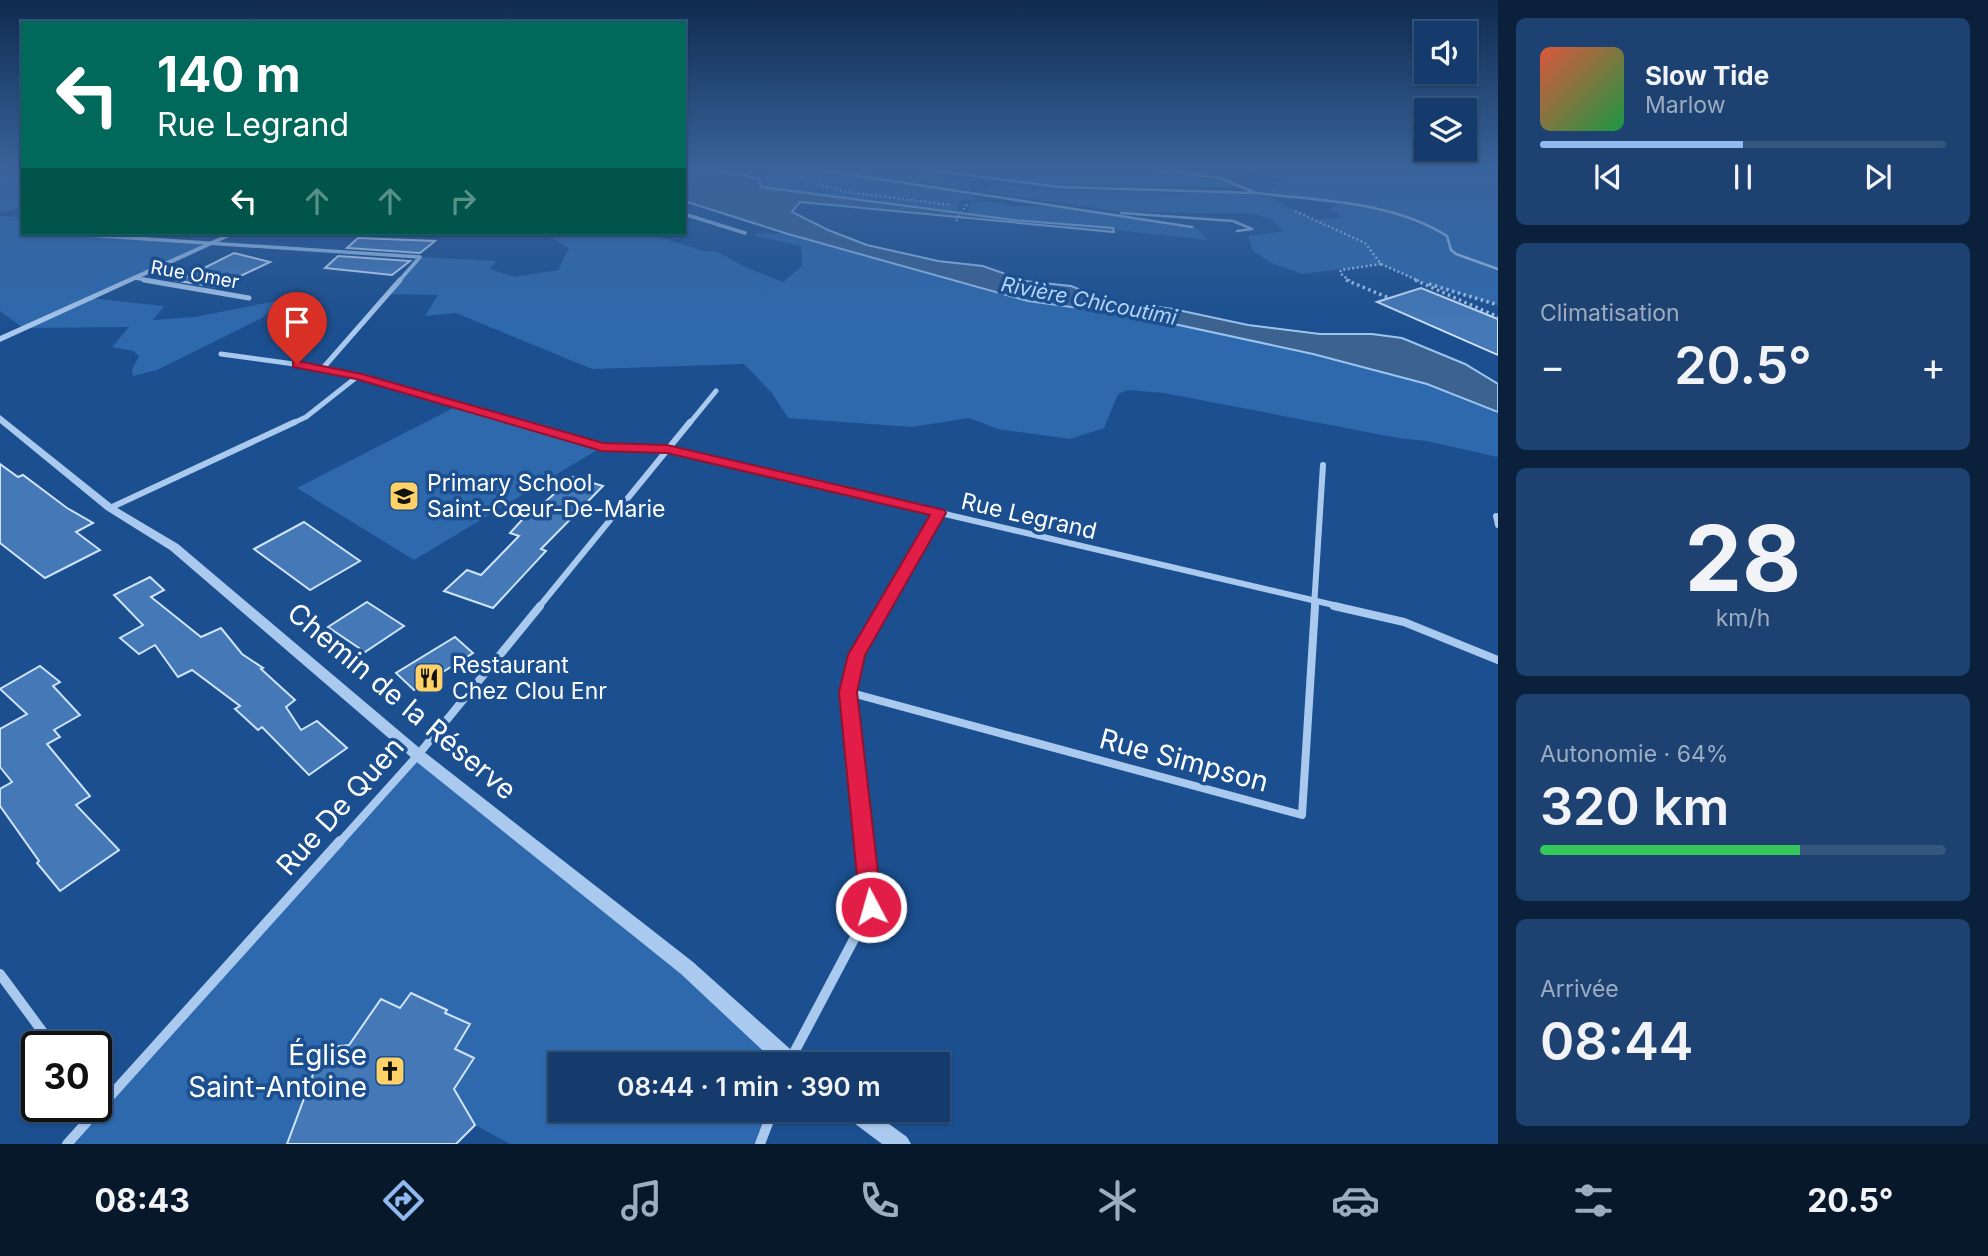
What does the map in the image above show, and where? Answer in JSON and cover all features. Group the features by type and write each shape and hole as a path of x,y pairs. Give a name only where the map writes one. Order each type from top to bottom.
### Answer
{"street":[{"path":"711,222 745,233"},
{"path":"80,235 207,246 420,257 323,368"},
{"path":"0,339 230,235"},
{"name":"Rue Omer","path":"135,278 249,298"},
{"name":"Rue Legrand","path":"221,354 323,368 602,447 667,449 1404,622 1498,660"},
{"path":"110,508 306,417 358,376"},
{"name":"Rue De Quen","path":"112,1091 418,755 716,391"},
{"name":"Chemin de la Réserve","path":"0,418 110,508 174,547 418,755 687,968 778,1052"},
{"path":"1314,601 1323,465"},
{"path":"796,1052 871,907 848,692 856,655 939,513"},
{"path":"1496,516 1498,525"},
{"name":"Rue Simpson","path":"848,692 1302,815 1314,601"},
{"path":"0,974 42,1031"},
{"name":"Rue De Quen","path":"67,1144 85,1122"},
{"path":"760,1144 768,1122"},
{"path":"870,1122 900,1144"}],"lane":[{"path":"1159,222 1192,228"},
{"path":"1236,222 1252,229 1237,231"},
{"path":"1423,222 1447,236 1451,250 1456,254 1498,269"}],"path":[{"path":"1319,222 1365,243 1381,264 1498,317"},
{"path":"1381,264 1349,267 1340,273 1345,279 1389,298"},
{"path":"1421,282 1498,305"}],"shaded area":[{"path":"0,222 21,222 21,235 116,235 208,242 90,298 164,306 153,320 195,317 276,301 274,308 262,318 157,370 133,376 132,370 139,356 133,351 112,347 129,327 23,328 0,311"},
{"path":"1044,222 1161,222 1192,227 1192,224 1208,240"},
{"path":"1274,222 1498,222 1498,305 1421,282 1381,264 1302,274 1272,263 1253,251 1248,236 1284,231"},
{"path":"756,233 788,234 1028,301 1137,316 1313,354 1427,384 1498,412 1498,457 1426,441 1164,393 1128,390 1118,394 1104,428 1070,439 998,429 969,418 912,427 788,418 772,393 744,364 592,369 456,313 425,316 438,295 389,294 420,257 496,261 490,269 514,277 558,270 569,248 546,235 653,235 703,251 716,251 747,268 783,282 802,266 801,246 756,236"},
{"path":"459,405 602,447 414,560 297,488"},
{"path":"418,755 777,1052 548,1052 548,1122 768,1122 760,1144 510,1144 475,1125 455,1089 473,1059 455,1049 470,1024 445,1013 447,1009 411,993 400,1008 381,999 359,1030 368,1042 323,1048 287,1144 67,1144 87,1122 112,1122 112,1094"}],"water":[{"name":"Rivière Chicoutimi","path":"751,222 813,222 867,245 938,261 983,266 1025,281 1071,286 1106,300 1173,309 1248,325 1320,334 1372,334 1402,338 1465,364 1498,384 1498,412 1427,384 1313,354 1137,316 1028,301"},
{"name":"Rivière Chicoutimi","path":"1013,222 1113,228 1114,232"}],"building":[{"path":"358,238 435,241 420,253 347,248"},
{"path":"234,253 270,262 217,287 178,281"},
{"path":"338,256 410,261 392,275 325,268"},
{"path":"1421,288 1498,319 1498,355 1377,302"},
{"path":"0,464 18,477 23,475 67,508 93,523 76,532 100,550 45,578 0,543"},
{"path":"573,477 603,486 541,549 546,551 493,608 444,591 467,570 481,575 519,536 510,533 532,509 536,510"},
{"path":"304,522 360,561 310,590 254,549"},
{"path":"150,577 164,590 151,597 201,637 221,628 242,654 263,668 261,669 295,700 286,707 301,730 317,721 347,748 309,775 262,727 258,730 235,709 240,706 192,670 178,677 155,645 139,654 120,638 143,625 114,595"},
{"path":"367,602 404,626 365,652 328,627"},
{"path":"455,637 473,653 414,690 396,673"},
{"path":"40,666 60,682 53,686 80,715 54,730 60,737 47,744 90,796 76,805 119,850 60,891 37,863 39,861 0,806 0,789 12,782 0,767 0,729 27,714 0,689"},
{"name":"Église Saint-Antoine","path":"411,993 470,1024 455,1049 474,1058 454,1089 475,1125 456,1144 287,1144 323,1048 349,1045 381,999 400,1008"}],"place":[{"name":"Primary School Saint-Cœur-De-Marie","path":"404,496"},
{"name":"Restaurant Chez Clou Enr","path":"429,678"},
{"name":"Église Saint-Antoine","path":"390,1071"}],"route":[{"path":"297,364 358,376 602,447 667,449 939,513 856,655 848,692 871,907"}]}
